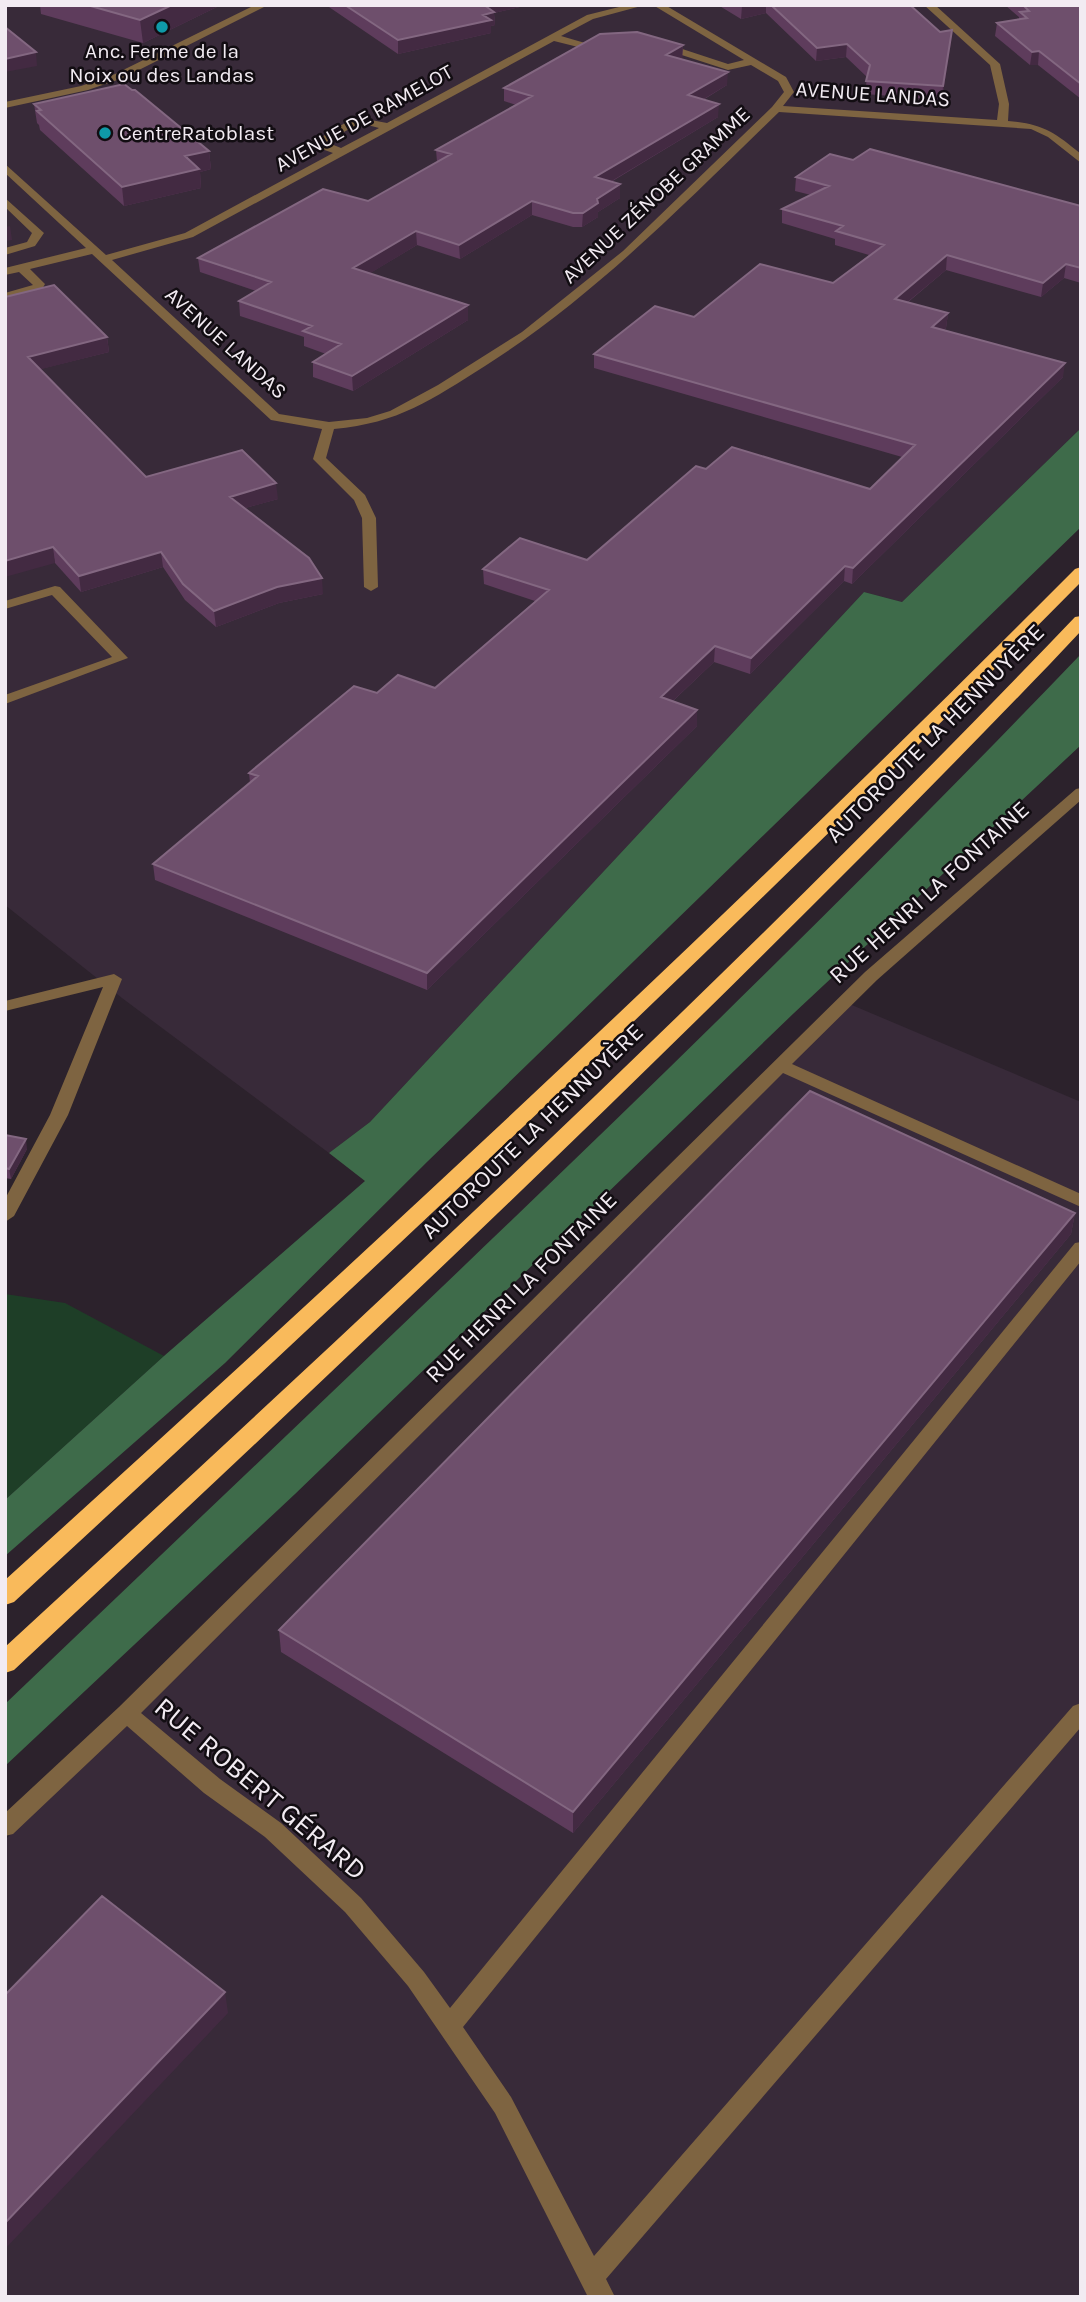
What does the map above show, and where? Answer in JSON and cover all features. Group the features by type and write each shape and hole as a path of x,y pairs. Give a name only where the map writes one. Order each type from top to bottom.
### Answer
{"highway":[{"name":"AUTOROUTE LA HENNUYÈRE","path":"5,1595 557,1083 945,710 1081,572"},
{"name":"AUTOROUTE LA HENNUYÈRE","path":"5,1663 326,1366 599,1105 985,723 1081,621"}],"street":[{"path":"5,104 84,88 120,76 263,5"},
{"name":"AVENUE DE RAMELOT","path":"103,259 189,235 590,17 640,5"},
{"name":"AVENUE ZÉNOBE GRAMME","path":"329,426 368,422 394,414 442,388 526,335 627,253 776,109 789,92 782,79 658,5"},
{"path":"929,5 995,64 1004,104 1002,124"},
{"path":"552,37 586,46 609,38"},
{"path":"647,41 728,67 753,61"},
{"name":"AVENUE LANDAS","path":"776,109 1028,126 1052,135 1081,160"},
{"path":"342,152 323,146 320,141 359,119 389,127"},
{"name":"AVENUE LANDAS","path":"5,167 275,417 329,426"},
{"path":"5,201 38,233 31,244 5,252"},
{"path":"5,272 93,250"},
{"path":"5,297 37,289 39,284 22,268"},
{"path":"329,426 319,459 360,498 369,518 372,587"},
{"path":"5,605 55,590 121,658 5,700"},
{"name":"RUE HENRI LA FONTAINE","path":"5,1827 127,1713 871,976 1081,792"},
{"path":"5,1006 114,979 59,1115 5,1216"},
{"path":"781,1066 1081,1201"},
{"path":"449,2027 1081,1248"},
{"path":"597,2287 1081,1712"},
{"name":"RUE ROBERT GÉRARD","path":"127,1713 212,1786 273,1830 353,1905 416,1979 503,2105 597,2287"}],"shaded area":[{"path":"5,5 1081,5 1081,428 902,602 864,592 370,1122 329,1153 122,998 5,905"},
{"path":"840,1000 1081,1102 1081,2297 5,2297 5,1840"}],"green space":[{"path":"1081,428 1081,527 428,1161 225,1363 5,1556 5,1500 164,1356 365,1181 329,1153 370,1122 864,592 902,602"},
{"path":"1081,654 1081,745 794,1013 295,1494 5,1766 5,1704 684,1054 950,789"},
{"path":"5,1294 65,1303 164,1356 5,1500"}],"building":[{"path":"87,5 172,5 140,20"},
{"path":"345,5 484,5 494,12 483,15 491,20 398,40"},
{"path":"771,5 910,5 940,32 952,30 943,86 866,81 870,65 847,44 817,48"},
{"path":"1023,5 1081,5 1081,84 1039,51 1032,52 997,23 1027,18 1020,12 1029,11"},
{"path":"5,27 36,52 5,59"},
{"path":"637,32 683,45 666,55 728,72 688,95 719,104 595,177 620,184 597,199 598,203 583,213 573,213 532,201 459,245 416,231 353,268 468,305 352,376 313,362 341,344 303,331 312,326 239,301 271,282 198,258 323,189 368,201 451,154 436,150 532,96 504,88 600,34"},
{"path":"124,84 209,151 185,156 199,169 122,187 37,111 41,110 34,104"},
{"path":"870,149 1081,206 1081,268 1066,264 1043,283 947,255 895,299 948,313 932,327 1065,363 853,568 845,566 751,658 715,646 661,697 697,710 427,973 153,864 258,776 249,773 354,686 377,693 398,675 435,688 549,590 483,569 520,538 587,560 696,466 706,469 732,447 870,489 915,445 594,354 655,306 694,317 760,264 833,283 884,245 836,231 843,226 782,209 829,186 796,177 830,154 853,160"},
{"path":"54,285 107,337 28,357 146,477 242,450 276,483 230,497 309,558 322,578 277,587 214,611 183,584 161,552 79,576 53,547 5,561 5,297"},
{"path":"810,1091 1075,1213 573,1812 279,1630"},
{"path":"5,1135 26,1139 9,1169 5,1168"},
{"path":"102,1896 225,1992 5,2223 5,1995"}],"place":[{"name":"Anc. Ferme de la Noix ou des Landas","path":"162,27"},
{"name":"CentreRatoblast","path":"105,133"}]}
